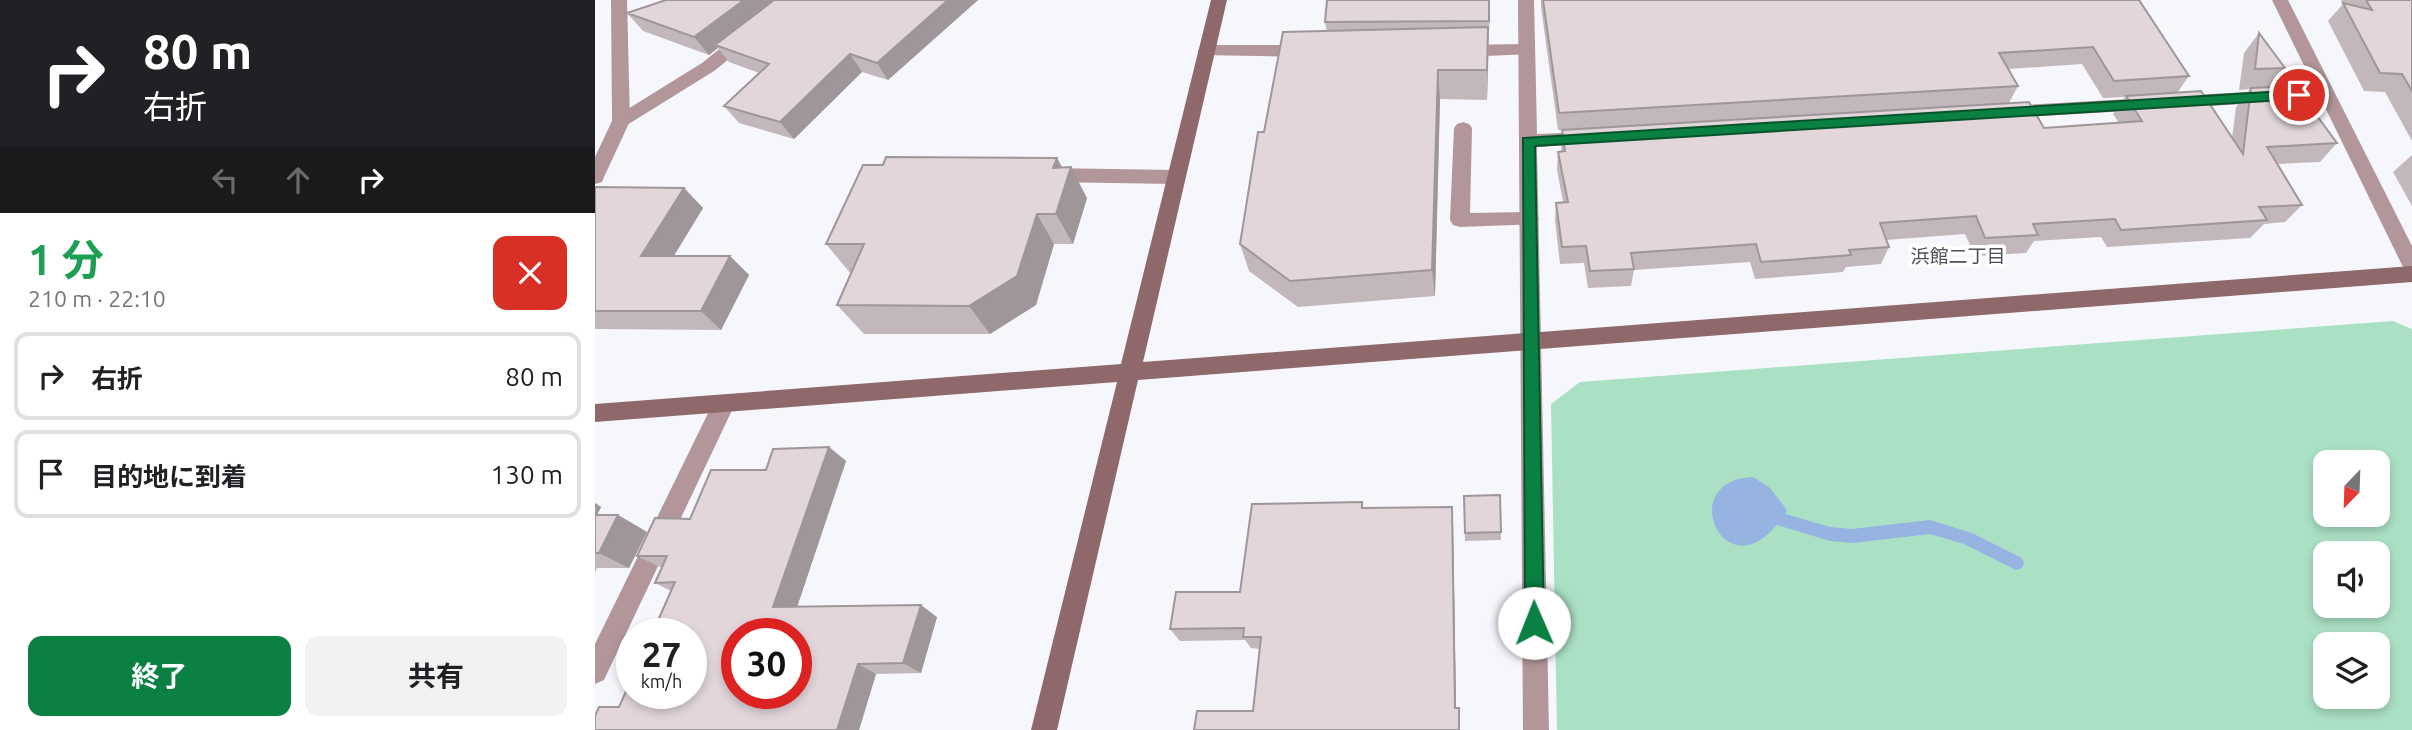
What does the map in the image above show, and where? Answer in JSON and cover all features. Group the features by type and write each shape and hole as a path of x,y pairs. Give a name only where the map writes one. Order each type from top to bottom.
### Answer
{"street":[{"path":"595,177 621,121 619,0"},
{"path":"1044,730 1219,0"},
{"path":"1526,0 1536,730"},
{"path":"2280,0 2412,265"},
{"path":"621,121 708,67 758,27"},
{"path":"1444,51 1527,50"},
{"path":"1206,51 1321,51"},
{"path":"1982,114 2327,93"},
{"path":"1462,128 1460,219 1529,219"},
{"path":"1528,141 1611,136"},
{"path":"1030,175 1175,177"},
{"path":"595,413 2412,274"},
{"path":"595,671 725,404"}],"green space":[{"path":"2393,321 2412,329 2412,730 1557,730 1551,404 1580,382"}],"water":[{"path":"1753,477 1770,488 1787,510 1771,531 1753,544 1736,545 1723,538 1715,525 1712,509 1717,494 1730,482"}],"building":[{"path":"666,0 744,0 694,37 627,13"},
{"path":"774,0 948,0 877,63 850,54 780,122 724,106 769,64 715,45"},
{"path":"1327,0 1489,0 1489,21 1325,22"},
{"path":"1543,0 2139,0 2189,76 2114,81 2093,47 1999,53 2018,86 1559,113"},
{"path":"2366,0 2412,0 2412,91 2402,74 2380,73 2343,3 2372,10"},
{"path":"1488,27 1487,70 1438,70 1432,270 1290,281 1240,244 1258,132 1264,132 1283,32"},
{"path":"2259,33 2285,68 2255,69"},
{"path":"2295,86 2337,143 2267,147 2302,205 2259,207 2267,220 2121,230 2115,219 2033,224 2038,235 1985,238 1976,216 1880,223 1889,247 1849,250 1851,255 1761,262 1756,244 1631,253 1634,269 1590,271 1586,246 1562,247 1556,203 1568,202 1558,152 1565,151 1562,130 2029,102 2044,128 2142,121 2126,96 2201,91 2243,154 2251,88"},
{"path":"886,157 1057,158 1053,168 1071,167 1056,214 1037,214 1017,276 969,306 837,305 864,244 826,244 863,165 883,165"},
{"path":"595,187 684,188 641,256 730,256 701,311 595,311"},
{"path":"829,447 773,607 921,605 903,663 858,664 837,730 595,730 595,716 599,707 707,709 707,618 659,618 675,582 655,583 667,556 637,556 655,518 690,519 711,470 766,470 773,449"},
{"path":"1500,495 1501,532 1465,533 1464,496"},
{"path":"1362,502 1362,508 1452,507 1455,708 1459,708 1459,730 1194,730 1197,711 1253,711 1261,637 1243,637 1244,628 1170,629 1176,592 1240,592 1252,504"},
{"path":"595,515 618,515 599,553 595,553"}],"waterway":[{"path":"1782,520 1830,534 1852,536 1930,527 1967,538 2016,563"}],"district":[{"name":"浜館二丁目","path":"1958,256"}],"route":[{"path":"1534,623 1528,141 2299,95"}]}
